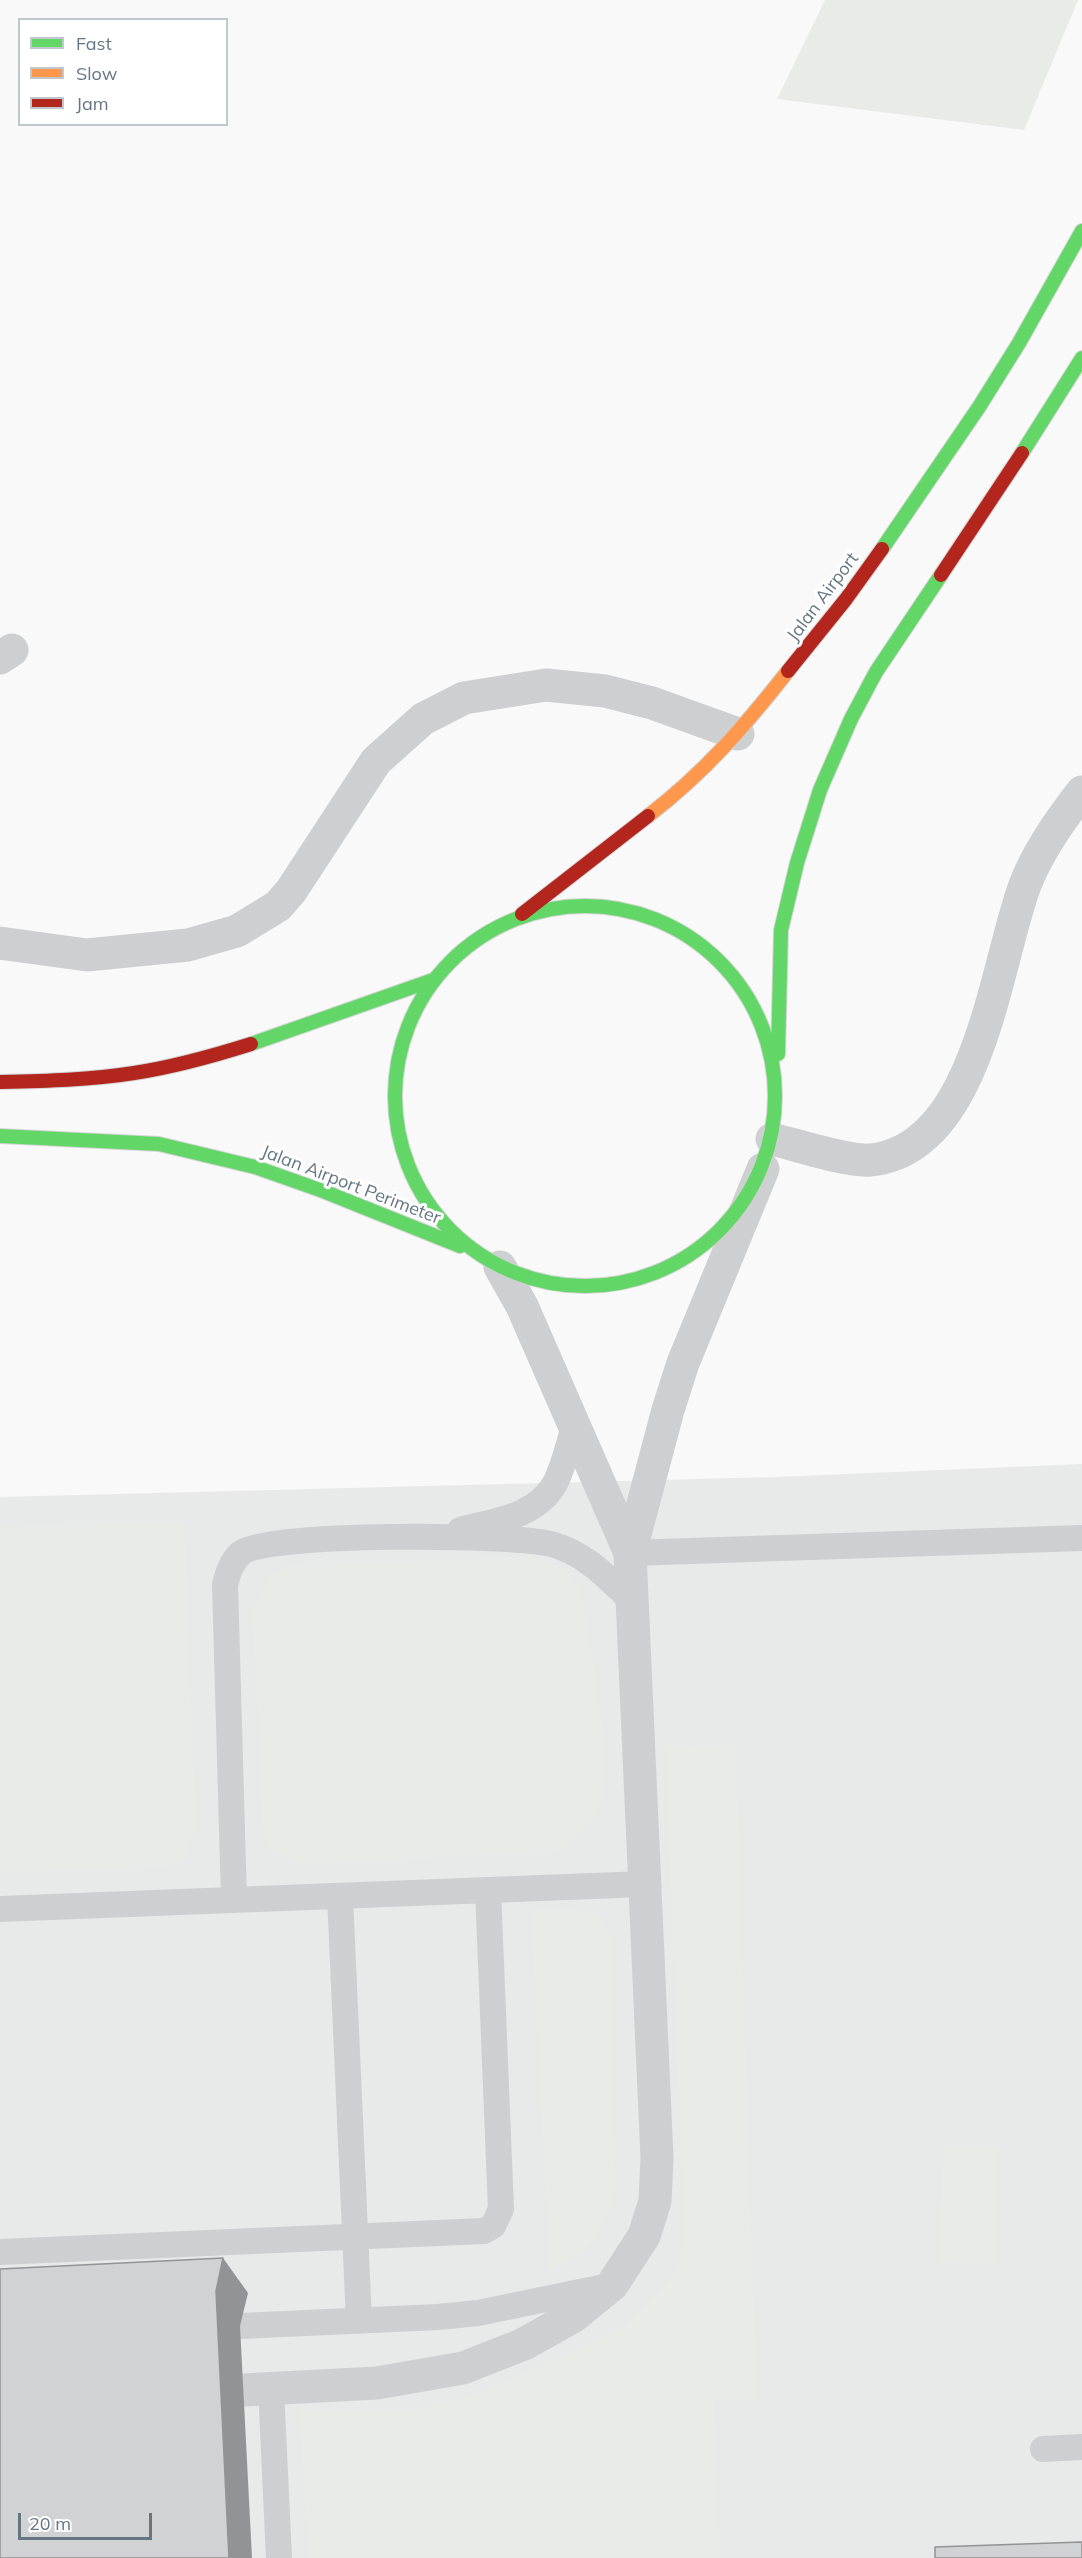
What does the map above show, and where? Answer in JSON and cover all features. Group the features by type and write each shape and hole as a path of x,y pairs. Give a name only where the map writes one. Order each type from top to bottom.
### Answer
{"main road":[{"name":"Jalan Airport","path":"516,918 683,789 738,734 846,599 903,519 979,407 1082,231"},
{"path":"771,1138 781,930 797,863 820,790 851,719 876,672 1056,402 1082,358"},
{"path":"486,1259 430,1208 402,1154 394,1093 404,1034 433,980 470,943 516,918 578,905 641,914 699,942 743,987 770,1044 771,1138"},
{"path":"0,1082 54,1080 147,1070 208,1056 287,1032 349,1008 433,980"},
{"name":"Jalan Airport Perimeter","path":"0,1136 159,1144 255,1167 486,1259 560,1285 622,1284 681,1261 730,1222 771,1138"}],"street":[{"path":"0,943 87,956 188,945 237,931 278,906 291,891 376,761 423,719 464,698 546,685 605,691 652,703 738,734"},
{"path":"257,2389 377,2383 463,2368 524,2344 574,2316 612,2285 644,2236 655,2201 657,2158 630,1553 668,1410 683,1363 771,1138 844,1157 868,1160 888,1157 929,1132 963,1088 984,1032 1025,885 1061,819 1082,792"},
{"path":"486,1259 522,1306 630,1553"}],"lane":[{"path":"440,1535 529,1511 546,1497 556,1483 574,1427"},
{"path":"234,1900 225,1586 230,1568 242,1553 274,1542 440,1535 550,1544 570,1551 593,1564 632,1601"},
{"path":"630,1553 1082,1538"},
{"path":"0,1910 644,1884"},
{"path":"0,2252 356,2238 484,2231 493,2226 501,2209 488,1890"},
{"path":"340,1896 359,2321"},
{"path":"240,2326 478,2313 612,2285"},
{"path":"257,2389 279,2558"},
{"path":"1043,2449 1082,2447"}],"shaded area":[{"path":"825,0 1078,0 1024,130 777,99"},
{"path":"1082,1464 1082,2558 0,2558 0,1497 776,1477"},
{"path":"185,1522 196,1826 190,1847 183,1860 167,1866 0,1873 0,1527"},
{"path":"527,1556 546,1562 566,1573 583,1595 607,1752 604,1794 591,1823 563,1850 303,1865 273,1850 263,1838 252,1610 261,1590 269,1580 286,1566"},
{"path":"736,1745 757,2399 714,2401 720,2558 307,2558 300,2410 412,2410 481,2394 625,2326 673,2277 684,2241 665,1746"},
{"path":"531,1910 580,1910 601,1918 611,1938 616,2191 609,2214 590,2245 549,2273"},
{"path":"943,2145 999,2147 995,2264 939,2262"}],"building":[{"path":"223,2258 216,2291 229,2558 0,2558 0,2269"},
{"path":"1082,2542 1082,2558 935,2558 935,2547"}],"traffic: fast":[{"path":"882,549 979,407 1019,343 1082,231"},
{"path":"1022,453 1082,358"},
{"path":"778,1054 781,930 797,863 820,790 851,719 876,672 941,575"},
{"path":"585,906 622,910 658,921 690,938 719,962 743,991 760,1023 771,1059 775,1096 771,1133 760,1169 743,1201 719,1230 690,1254 658,1271 622,1282 585,1286 548,1282 512,1271 480,1254 451,1230 427,1201 410,1169 399,1133 395,1096 399,1059 410,1023 427,991 451,962 480,938 512,921 548,910 585,906"},
{"path":"251,1044 433,980"},
{"path":"0,1136 159,1144 255,1167 323,1191 460,1246"}],"traffic: slow":[{"path":"648,816 706,766 756,711 788,671"}],"traffic: jam":[{"path":"941,575 1022,453"},
{"path":"788,671 846,599 882,549"},
{"path":"522,914 648,816"},
{"path":"0,1082 84,1079 134,1073 193,1061 251,1044"}]}
